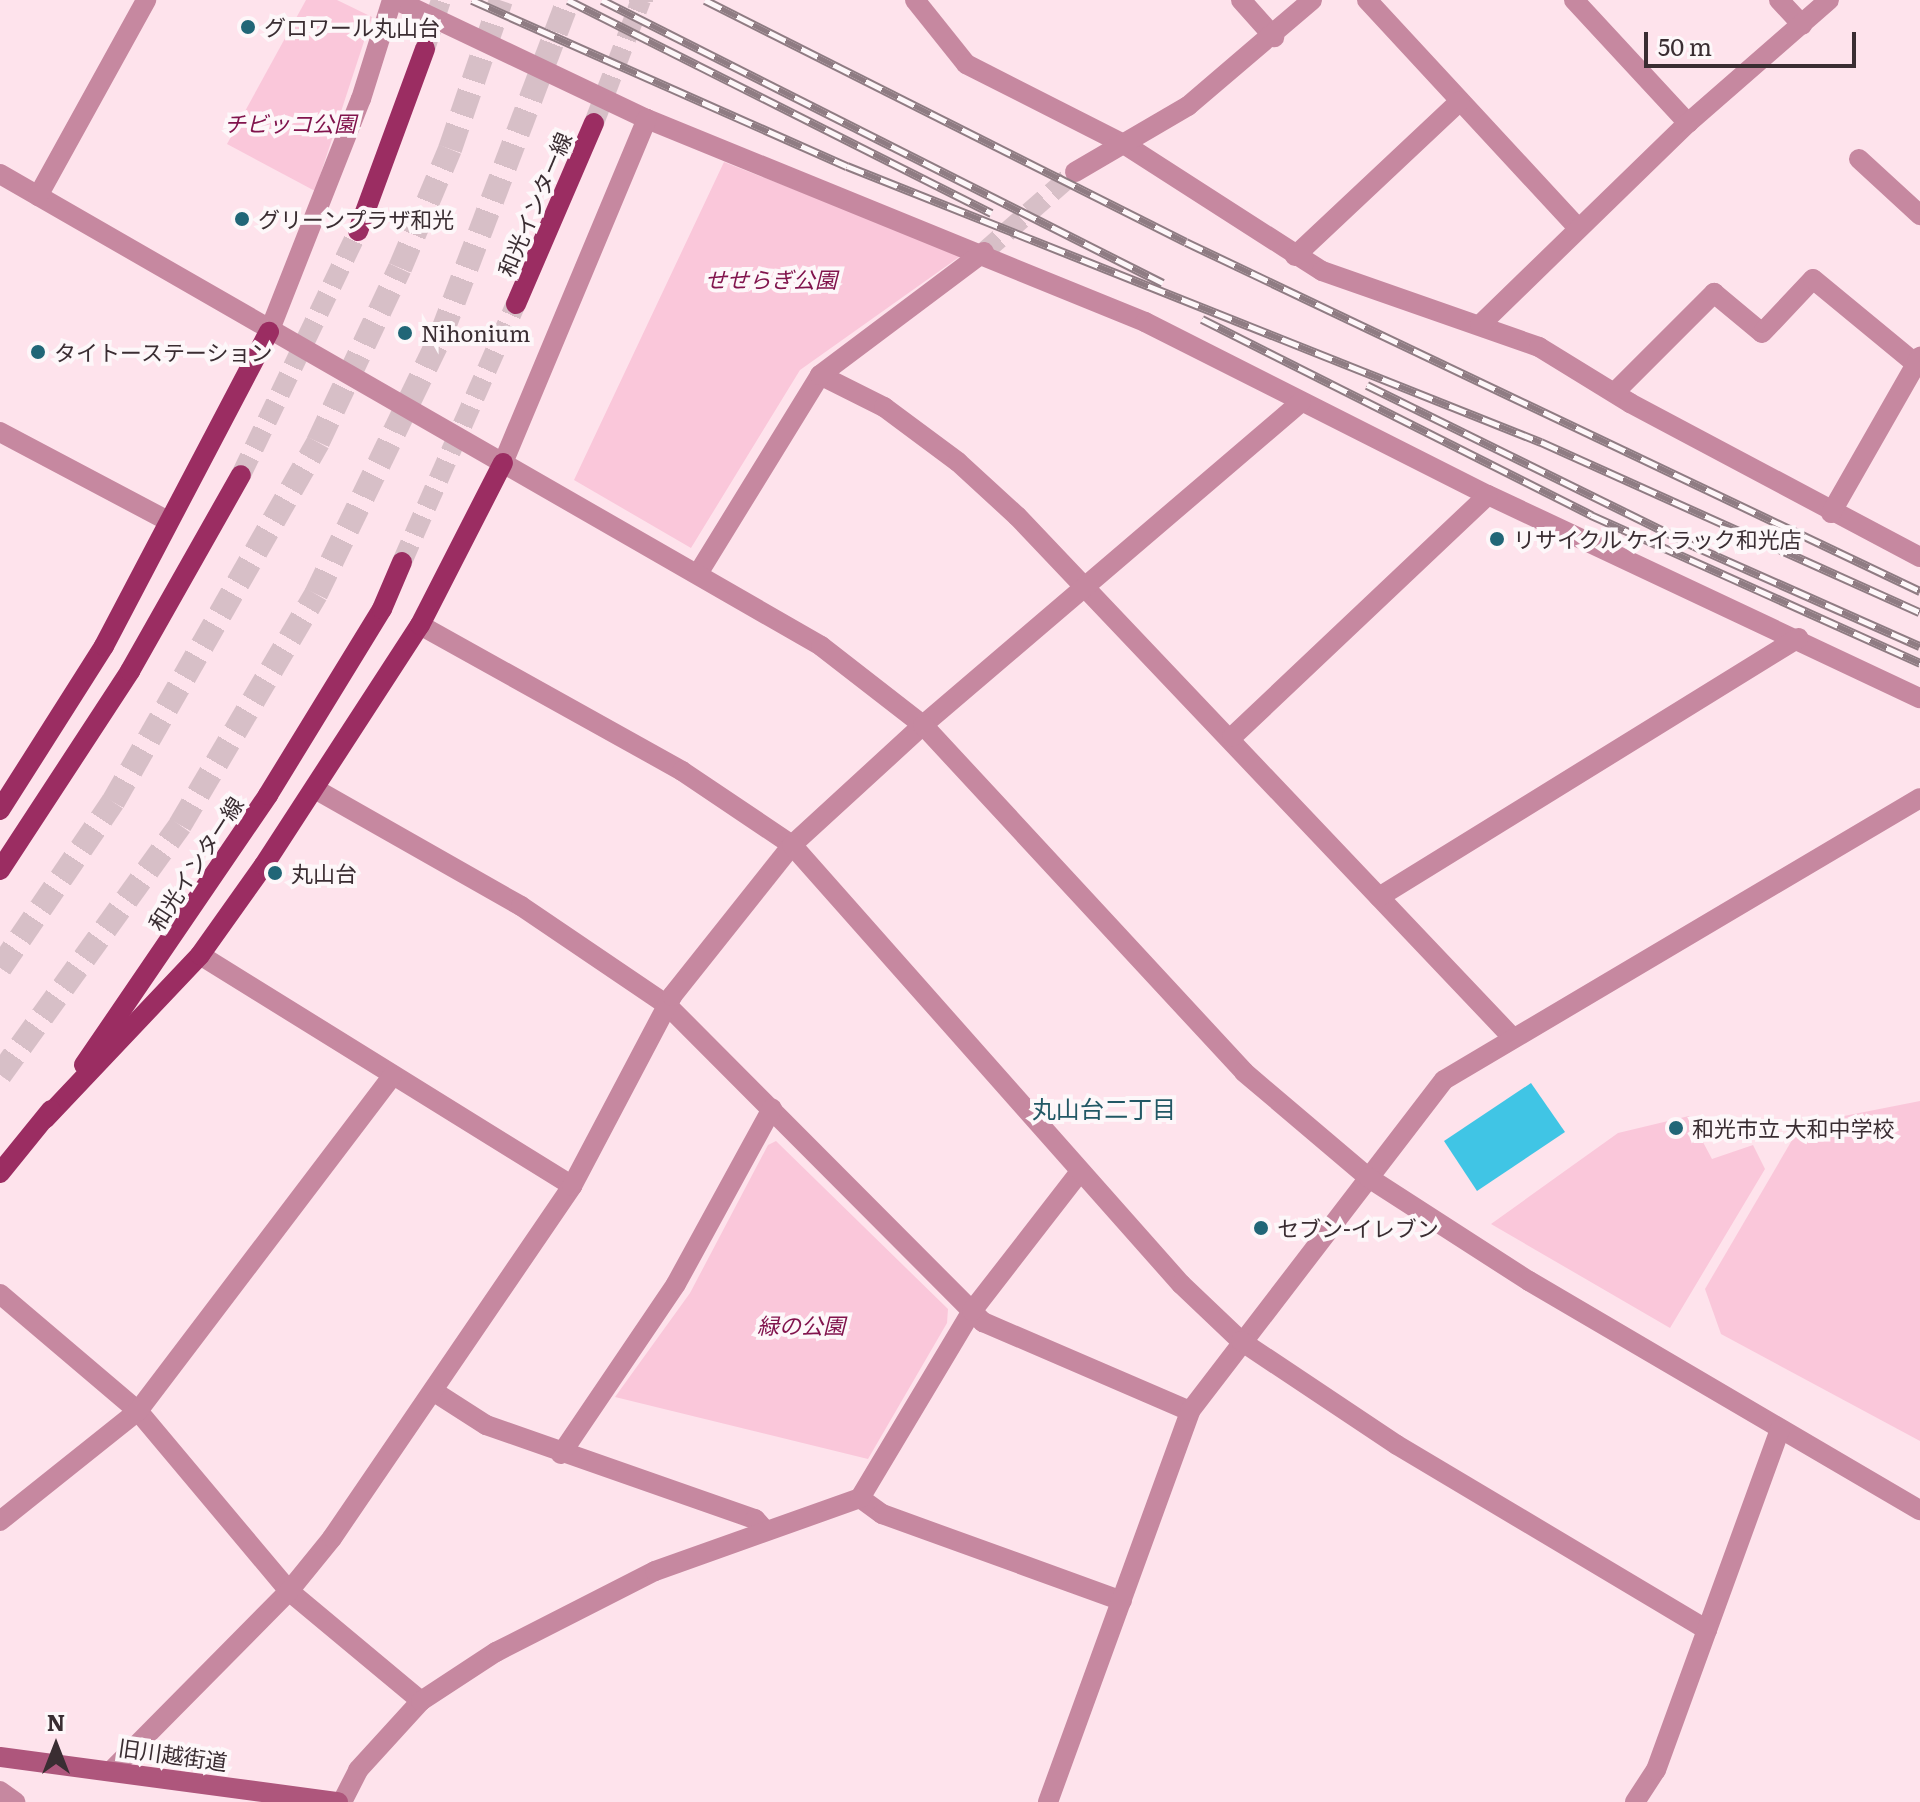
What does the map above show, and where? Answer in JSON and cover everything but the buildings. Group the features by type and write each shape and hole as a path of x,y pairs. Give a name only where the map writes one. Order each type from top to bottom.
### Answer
{"main road":[{"path":"358,231 425,49"},
{"name":"和光インター線","path":"516,304 594,123"},
{"path":"0,810 104,646 269,332"},
{"path":"45,1119 200,955 315,789 420,625 503,463"},
{"path":"0,870 130,671 241,475"},
{"name":"和光インター線","path":"0,1173 45,1119 268,795 382,609 402,562"},
{"name":"旧川越街道","path":"0,1757 113,1769 340,1802"}],"street":[{"path":"38,196 146,0"},
{"path":"269,332 361,99 394,0 647,119 984,252 1145,322 1488,495 1798,638 1920,698"},
{"path":"915,0 966,64 1124,144 1322,271 1480,325 1576,366 1831,513 1920,557"},
{"path":"1241,0 1274,37"},
{"path":"1075,172 1188,106 1274,37 1312,0"},
{"path":"1367,0 1578,228"},
{"path":"1574,0 1688,123"},
{"path":"1779,0 1802,25"},
{"path":"1480,325 1688,123 1829,0"},
{"path":"1295,256 1460,101"},
{"path":"503,463 647,119"},
{"path":"1859,159 1920,215"},
{"path":"0,174 269,332 699,572 821,646 923,725 1244,1072 1369,1178 1529,1281 1920,1510"},
{"path":"699,572 820,375 984,252"},
{"path":"1616,391 1714,293 1762,333 1813,279 1918,361 1831,513"},
{"path":"820,375 884,407 958,462 1087,586 1511,1036"},
{"path":"113,1769 289,1591 332,1538 572,1186 667,1005 792,845 923,725 1301,402"},
{"path":"0,432 168,521"},
{"path":"1232,737 1488,495"},
{"path":"420,625 656,756 792,845 1181,1284 1241,1341 1397,1445 1707,1630"},
{"path":"1379,897 1798,638"},
{"path":"315,789 521,906 667,1005 983,1322 1190,1411"},
{"path":"1048,1802 1190,1411 1444,1080 1511,1036 1920,798"},
{"path":"200,955 572,1186"},
{"path":"0,1521 138,1411 392,1076"},
{"path":"561,1454 676,1284 772,1109"},
{"path":"340,1802 358,1770 421,1701 496,1652 655,1571 764,1529 860,1498 972,1311 1080,1172"},
{"path":"0,1294 138,1411 289,1591 421,1701"},
{"path":"433,1391 486,1425 561,1454 755,1519 764,1529"},
{"path":"1635,1802 1656,1770 1780,1429"},
{"path":"860,1498 882,1514 1122,1601"},
{"path":"0,1791 15,1802"}],"green space":[{"name":"チビッコ公園","path":"306,0 337,0 372,17 315,191 227,144"},
{"name":"せせらぎ公園","path":"724,162 962,255 800,370 691,548 574,480"},
{"path":"1920,1101 1920,1441 1721,1334 1705,1289 1795,1135 1844,1116"},
{"path":"1689,1116 1712,1159 1753,1145 1765,1169 1670,1328 1491,1224 1618,1133"},
{"name":"緑の公園","path":"776,1141 948,1309 947,1323 868,1459 615,1397 690,1293 768,1145"}],"water":[{"path":"1531,1083 1565,1132 1477,1191 1444,1141"}],"tunnel":[{"path":"425,49 441,0"},
{"path":"0,968 113,802 318,442 400,268 450,149 501,0"},
{"path":"0,1075 180,825 316,594 441,335 568,0"},
{"path":"594,123 641,0"},
{"path":"984,252 1075,172"},
{"path":"241,475 358,231"},
{"path":"402,562 516,304"}],"railway":[{"path":"472,0 847,166 1541,442 1920,612"},
{"path":"568,0 991,213"},
{"path":"602,0 1163,283"},
{"path":"705,0 1186,242 1920,591"},
{"path":"1202,319 1591,515 1920,663"},
{"path":"1367,385 1694,546 1920,646"}],"place":[{"name":"グロワール丸山台","path":"248,27"},
{"name":"グリーンプラザ和光","path":"242,219"},
{"name":"Nihonium","path":"405,333"},
{"name":"タイトーステーション","path":"38,352"},
{"name":"リサイクル ケイラック和光店","path":"1497,539"},
{"name":"丸山台","path":"275,873"},
{"name":"和光市立 大和中学校","path":"1676,1128"},
{"name":"セブン-イレブン","path":"1261,1228"}],"district":[{"name":"丸山台二丁目","path":"1104,1108"}]}
